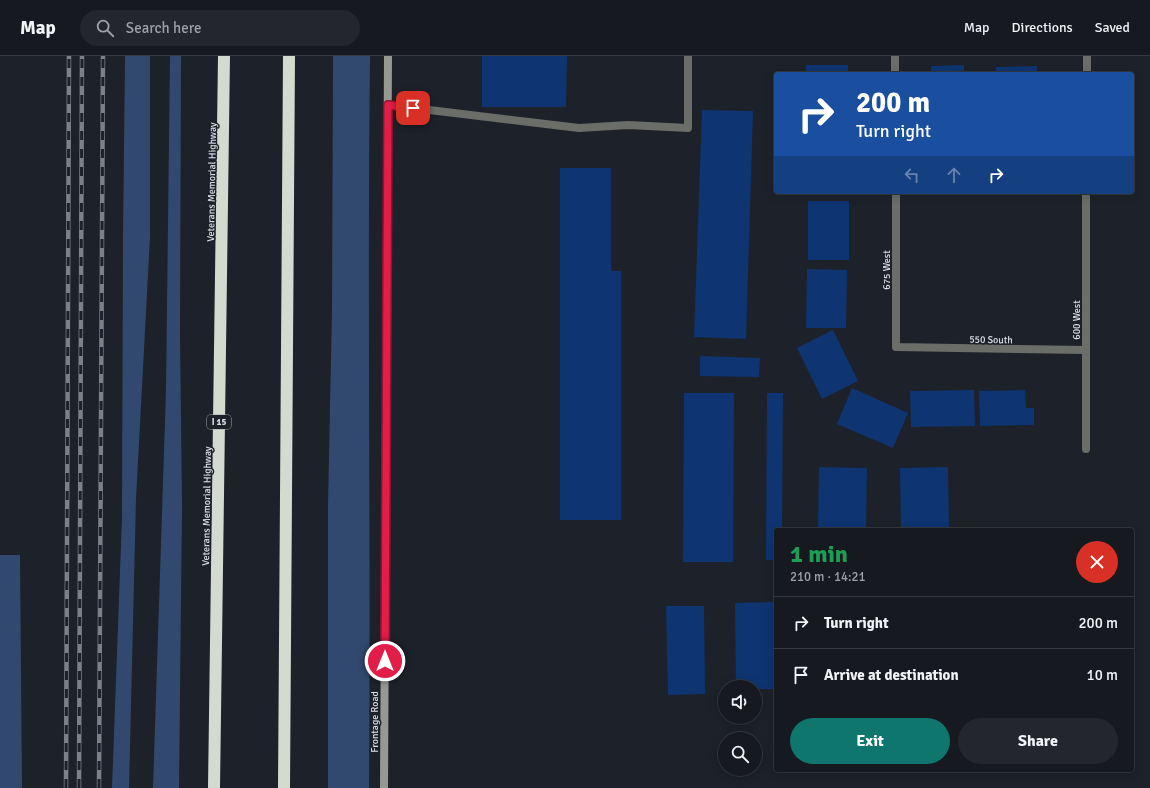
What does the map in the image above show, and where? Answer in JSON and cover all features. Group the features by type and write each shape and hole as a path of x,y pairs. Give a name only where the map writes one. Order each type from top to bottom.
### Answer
{"highway":[{"name":"Veterans Memorial Highway","path":"214,788 224,56"},
{"path":"284,788 289,56"}],"street":[{"name":"Frontage Road","path":"384,788 388,56"},
{"path":"388,105 579,128 628,125 688,128 688,56"},
{"path":"895,56 895,72"},
{"path":"1087,56 1087,72"},
{"name":"675 West","path":"896,194 896,347"},
{"name":"600 West","path":"1086,194 1086,449"},
{"name":"550 South","path":"896,347 1086,350"}],"shaded area":[{"path":"125,56 150,56 150,237 136,499 129,788 112,788 122,517"},
{"path":"170,56 181,56 180,334 182,507 179,788 153,788 166,390"},
{"path":"333,56 370,56 369,788 328,788 328,505 332,309"},
{"path":"0,555 20,555 22,788 0,788"}],"building":[{"path":"482,56 567,56 566,107 482,107"},
{"path":"806,65 848,65 848,72 806,72"},
{"path":"964,65 964,72 931,72 931,66"},
{"path":"1037,66 1037,72 996,72 996,67"},
{"path":"702,110 753,111 746,339 694,337"},
{"path":"560,168 611,168 611,271 621,271 621,520 560,520"},
{"path":"808,201 849,201 849,260 808,260"},
{"path":"807,269 847,270 846,328 806,328"},
{"path":"833,330 858,381 822,399 797,348"},
{"path":"700,356 760,358 759,377 700,376"},
{"path":"852,388 908,413 893,448 837,424"},
{"path":"974,390 975,426 911,427 910,391"},
{"path":"1025,390 1026,408 1034,408 1034,425 980,426 979,391"},
{"path":"684,393 734,393 733,562 683,562"},
{"path":"767,393 783,393 782,528 774,528 774,560 766,560"},
{"path":"819,467 867,468 866,528 818,528"},
{"path":"948,467 949,528 901,528 900,468"},
{"path":"774,602 774,689 762,689 762,680 736,680 735,603"},
{"path":"666,606 704,606 705,694 668,695"}],"railway":[{"path":"66,788 69,56"},
{"path":"79,788 82,56"},
{"path":"99,788 103,56"}],"route":[{"path":"385,661 388,105 413,108"}]}
